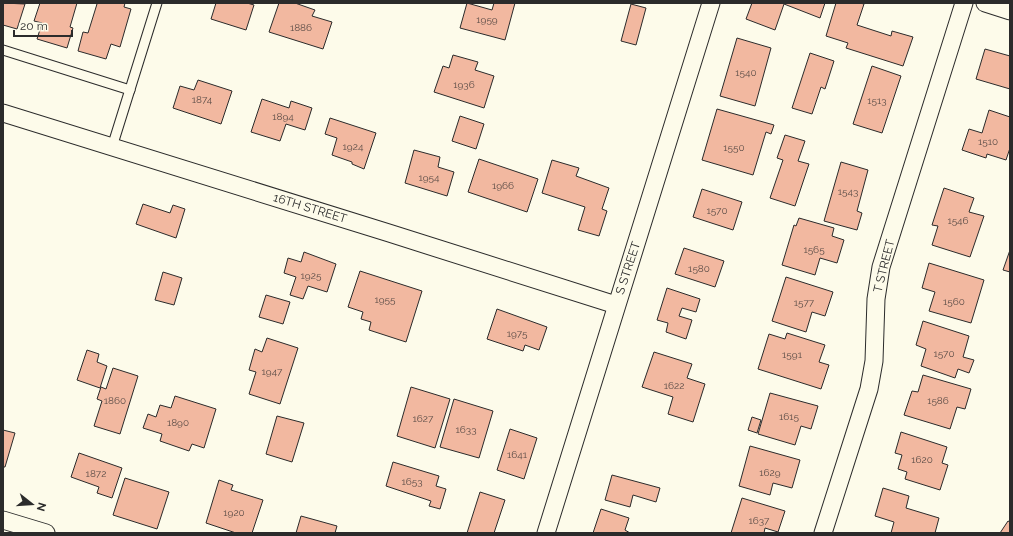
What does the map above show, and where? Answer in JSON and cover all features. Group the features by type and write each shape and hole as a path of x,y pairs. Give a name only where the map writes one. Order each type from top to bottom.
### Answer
{"street":[{"name":"S STREET","path":"546,533 711,3"},
{"name":"T STREET","path":"823,533 869,388 874,362 876,299 881,267 964,3"},
{"path":"985,3 1010,11"},
{"name":"16TH STREET","path":"3,113 616,305"},
{"path":"3,520 21,529 46,533"}],"lane":[{"path":"112,148 157,3"},
{"path":"3,50 130,90"}],"building":[{"path":"3,3 25,4 17,29 3,25"},
{"path":"40,3 77,3 70,27 73,28 67,48 37,39 42,23 34,21"},
{"path":"95,3 125,3 124,7 131,9 120,47 111,44 106,59 78,51 83,32 88,33 97,4"},
{"path":"216,3 247,3 254,5 246,30 211,19"},
{"path":"279,3 295,3 315,10 312,16 332,22 323,49 269,32"},
{"path":"467,3 492,10 494,3 515,3 505,40 460,28"},
{"path":"752,3 825,3 820,18 784,4 775,30 746,19"},
{"path":"836,3 864,4 857,25 891,36 892,31 913,37 903,66 846,48 848,43 826,36"},
{"path":"631,4 646,8 636,45 621,41"},
{"path":"737,38 771,48 755,106 720,96"},
{"path":"985,49 1010,56 1010,89 976,79"},
{"path":"810,53 834,61 825,89 821,87 812,114 792,108"},
{"path":"453,55 478,62 475,70 494,76 484,108 434,92 443,66 449,68"},
{"path":"872,66 901,76 882,133 853,124"},
{"path":"198,80 232,91 221,124 173,108 180,86 194,90"},
{"path":"262,99 289,108 291,101 312,108 305,130 286,124 280,141 251,132"},
{"path":"717,109 774,125 771,134 766,132 753,175 702,160"},
{"path":"989,110 1010,117 1010,148 1006,160 987,154 986,158 962,150 969,129 982,133"},
{"path":"460,116 484,124 476,149 452,141"},
{"path":"330,118 376,133 364,169 352,164 352,162 332,155 337,138 325,134"},
{"path":"785,135 805,141 798,161 809,164 795,206 770,198 783,160 777,158"},
{"path":"414,150 440,157 438,167 454,172 447,196 405,183"},
{"path":"479,159 538,179 527,212 468,192"},
{"path":"552,160 579,168 576,176 609,188 602,209 607,211 599,236 578,230 585,207 542,193"},
{"path":"841,162 868,170 857,211 862,213 857,230 824,221"},
{"path":"944,188 974,198 969,212 984,216 970,257 932,245 938,226 932,225"},
{"path":"702,189 742,202 733,230 693,217"},
{"path":"143,204 170,213 173,205 185,209 176,238 136,224"},
{"path":"799,218 834,228 832,236 844,240 837,263 820,258 815,275 782,265 794,225 796,226"},
{"path":"684,248 724,261 715,287 675,274"},
{"path":"1010,250 1010,272 1003,270"},
{"path":"304,252 336,264 327,292 308,286 303,299 290,295 296,277 284,273 288,258 301,262"},
{"path":"929,263 984,280 971,323 929,311 935,292 922,288"},
{"path":"360,271 422,291 406,342 369,330 371,322 361,319 363,312 348,307"},
{"path":"163,272 182,278 174,305 155,300"},
{"path":"786,277 833,292 825,316 812,312 806,332 772,321"},
{"path":"667,288 700,299 696,312 682,308 679,316 692,320 686,339 666,332 668,323 657,320"},
{"path":"266,295 290,302 283,324 259,317"},
{"path":"497,309 547,327 539,350 525,345 523,351 487,339"},
{"path":"923,321 969,336 963,357 974,360 969,373 958,369 955,378 921,366 926,349 916,345"},
{"path":"787,333 825,345 819,362 829,365 821,389 758,369 769,334 785,339"},
{"path":"267,338 298,348 280,404 249,394 256,372 249,370 255,349 262,352"},
{"path":"87,350 99,354 97,362 107,366 100,388 77,380"},
{"path":"654,352 692,364 687,378 705,384 693,422 668,414 673,397 642,387"},
{"path":"113,368 138,376 120,434 94,426 102,401 97,399 101,387 106,389"},
{"path":"923,375 971,389 965,409 957,407 950,429 904,415 912,391 918,392"},
{"path":"411,387 450,399 435,448 397,436"},
{"path":"770,393 818,406 811,429 801,426 795,445 758,434"},
{"path":"175,396 216,409 204,448 192,444 189,451 160,441 162,434 143,428 148,414 156,417 160,405 171,408"},
{"path":"454,399 493,411 479,458 440,447"},
{"path":"277,416 304,423 292,462 266,454"},
{"path":"752,417 761,420 757,433 748,430"},
{"path":"510,429 537,438 524,479 497,470"},
{"path":"3,430 15,433 5,467 3,467"},
{"path":"901,432 947,447 942,463 948,465 940,490 905,479 907,472 898,469 902,455 895,453"},
{"path":"750,446 800,460 792,488 773,483 770,495 739,486"},
{"path":"79,453 122,468 112,498 97,493 99,487 71,477"},
{"path":"393,462 439,476 436,486 446,489 440,509 429,506 431,501 386,486"},
{"path":"612,475 660,488 656,502 633,495 630,507 605,500"},
{"path":"125,478 169,492 157,529 113,515"},
{"path":"219,480 233,485 231,490 263,500 252,533 236,533 206,523"},
{"path":"883,488 909,496 906,508 939,518 935,533 891,533 894,522 875,516"},
{"path":"480,492 505,500 494,533 467,533"},
{"path":"742,498 785,511 778,532 765,528 764,533 731,533"},
{"path":"601,509 629,518 625,530 630,533 593,533"},
{"path":"301,516 337,526 335,533 296,533"},
{"path":"1008,521 1010,522 1010,533 1000,533"}]}
